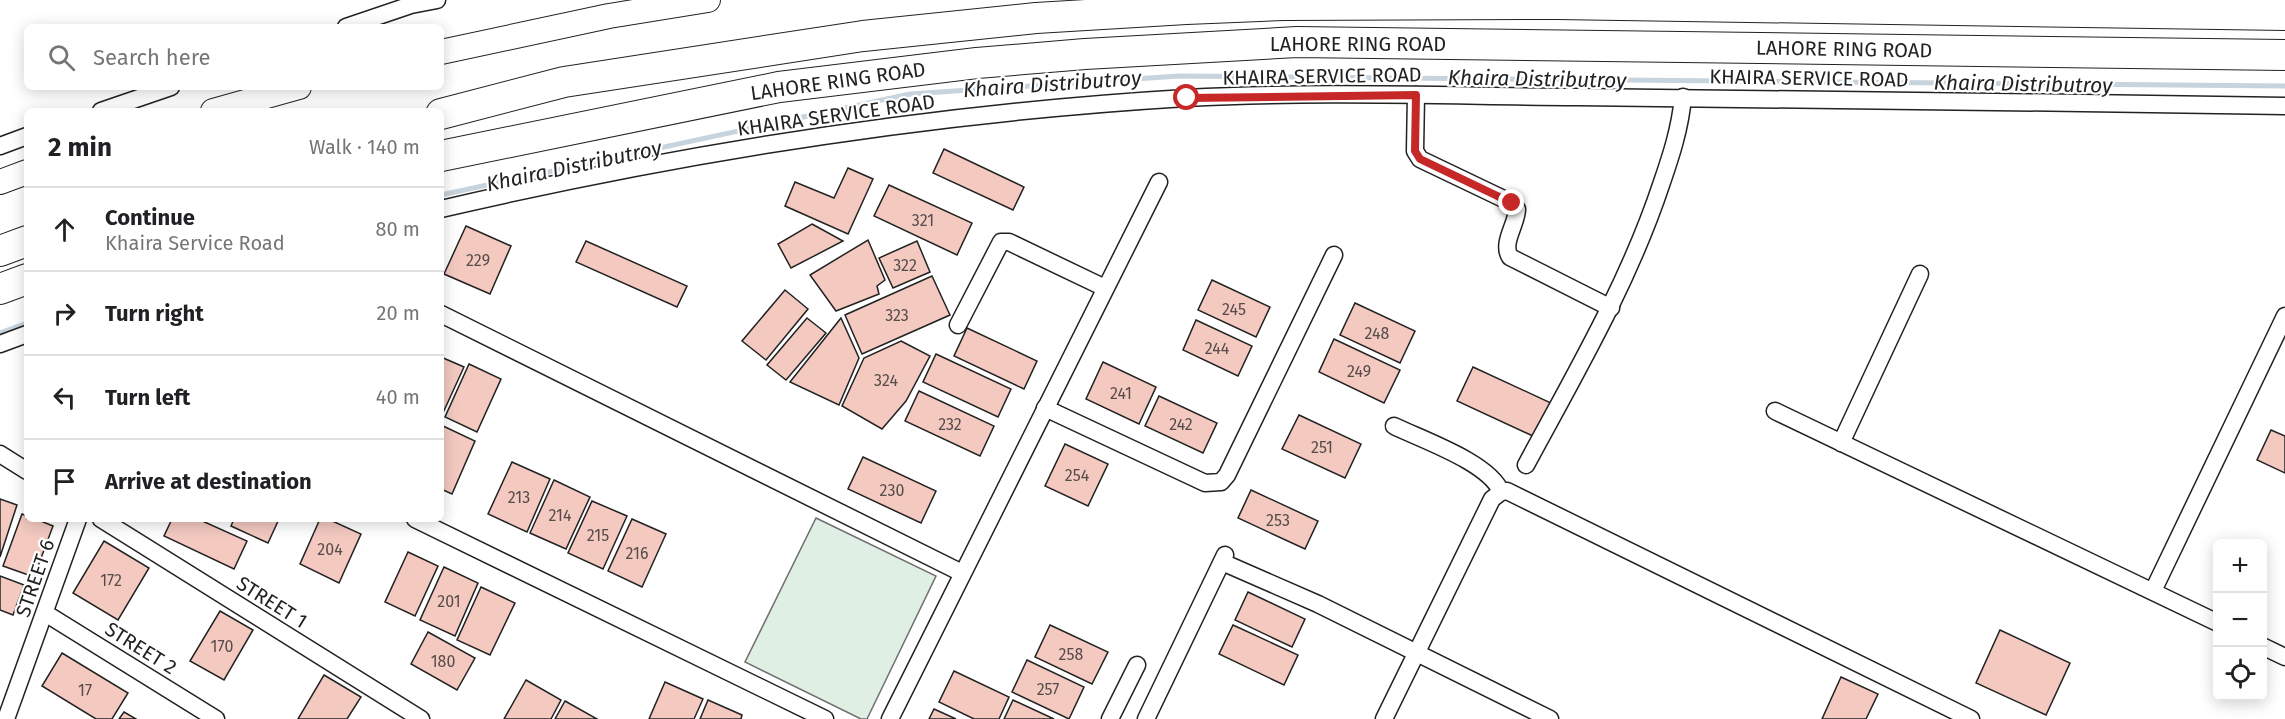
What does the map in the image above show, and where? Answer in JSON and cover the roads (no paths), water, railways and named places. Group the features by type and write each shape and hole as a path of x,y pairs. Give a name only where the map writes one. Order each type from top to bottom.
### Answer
{"highway":[{"name":"LAHORE RING ROAD","path":"444,113 564,82 863,36 1036,18 1186,9 1284,5 1556,4 2285,15"},
{"name":"LAHORE RING ROAD","path":"444,155 779,87 988,62 1274,44 2285,55"},
{"path":"0,251 24,242"},
{"path":"0,289 24,280"}],"street":[{"path":"355,24 411,5 437,0"},
{"path":"444,50 679,2 708,0"},
{"path":"110,108 162,90"},
{"path":"224,108 288,90"},
{"path":"1416,95 1415,151 1420,159 1512,203 1517,209 1517,216 1507,244 1506,251 1510,257 1611,308"},
{"name":"KHAIRA SERVICE ROAD","path":"444,208 560,182 791,140 984,116 1187,98 1416,95 2285,106"},
{"path":"1526,465 1611,308 1647,226 1680,128 1683,98"},
{"path":"0,146 24,137"},
{"path":"0,182 24,173"},
{"path":"890,719 1159,182"},
{"path":"958,325 1001,242 1009,242 1105,288"},
{"path":"1045,408 1205,483 1221,482 1232,465 1334,255"},
{"path":"1841,443 1920,274"},
{"path":"444,315 962,573"},
{"path":"2153,591 2285,316"},
{"path":"0,344 24,335"},
{"path":"1775,411 2213,621"},
{"path":"1394,426 1481,469 1495,481 1501,492"},
{"path":"0,454 24,469"},
{"path":"1384,719 1492,499 1501,492 1515,494 1971,719"},
{"name":"STREET 6","path":"6,719 77,522"},
{"path":"421,522 825,719"},
{"name":"STREET 1","path":"123,525 421,719"},
{"path":"1146,719 1223,559 1550,719"},
{"name":"STREET 2","path":"45,613 216,719"},
{"path":"2266,647 2285,657"},
{"path":"1110,719 1137,665"}],"waterway":[{"name":"Khaira Distributroy","path":"444,194 910,94 1179,76 2285,86"},
{"name":"Khaira Distributroy","path":"0,333 24,324"}]}
